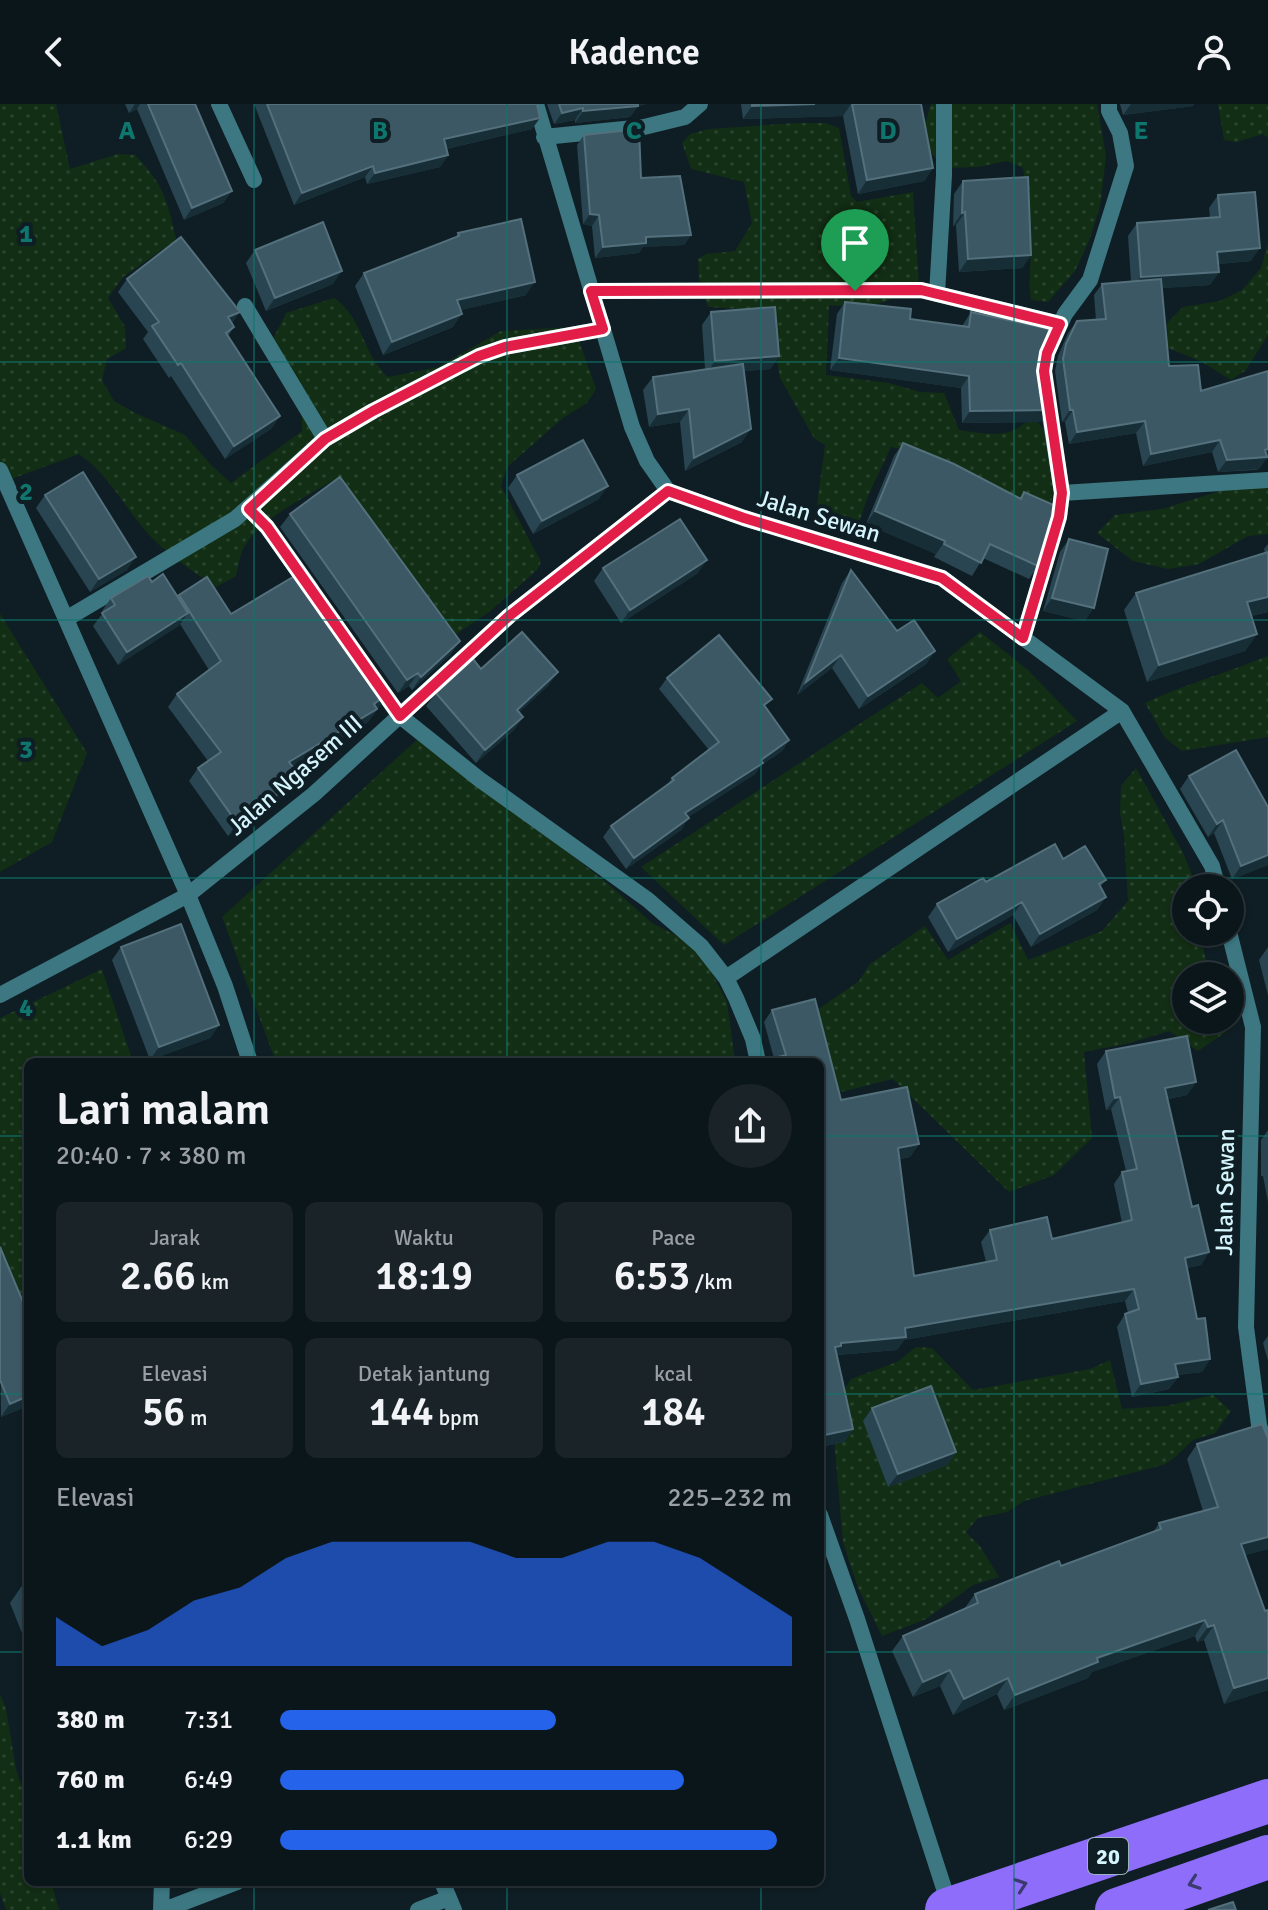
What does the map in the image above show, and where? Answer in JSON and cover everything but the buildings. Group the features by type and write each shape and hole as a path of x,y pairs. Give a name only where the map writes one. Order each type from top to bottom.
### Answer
{"highway":[{"name":"20","path":"949,1909 1268,1801"},
{"name":"20","path":"1117,1910 1268,1857"}],"street":[{"path":"219,104 254,180"},
{"path":"536,104 632,427 647,461 668,491"},
{"path":"544,137 644,127 685,117 700,104"},
{"path":"937,294 944,175 944,104"},
{"path":"1023,638 1059,517 1062,493 1044,371 1047,353 1065,314 1090,280 1126,166 1120,133 1109,111 1109,104"},
{"path":"591,291 921,290 1060,324"},
{"path":"245,306 325,439"},
{"path":"66,619 249,509 325,439 373,411 479,356 505,347 603,329"},
{"path":"0,470 188,895 225,986 249,1058"},
{"path":"1062,493 1268,480"},
{"name":"Jalan Sewan","path":"668,491 744,518 942,578 1122,711 1214,874"},
{"name":"Jalan Ngasem III","path":"0,995 188,895 314,794 509,616 668,491"},
{"path":"249,509 267,527 319,601"},
{"path":"364,665 400,716 479,779 648,900 701,946 726,978 753,1039 757,1058"},
{"path":"726,978 1122,711"},
{"name":"Jalan Sewan","path":"1233,946 1253,1027 1246,1327 1268,1454"},
{"path":"824,1526 857,1619 949,1909"},
{"path":"162,1886 162,1910 226,1886"},
{"path":"418,1910 448,1897"}],"green space":[{"path":"0,104 56,104 70,169 118,154 135,155 158,184 167,203 176,240 123,277 108,298 125,327 126,348 107,359 102,380 114,401 185,435 231,483 302,431 302,410 271,343 286,313 334,298 351,315 373,358 388,377 438,367 501,331 574,327 596,389 587,403 563,418 507,467 501,486 541,562 537,570 489,612 449,639 339,477 259,528 242,551 236,576 216,587 152,538 100,472 79,454 11,479 0,487"},
{"path":"931,104 1097,104 1106,156 1100,207 1075,271 1048,302 1031,300 1030,225 1023,168 1007,161 978,167 943,168 925,138 925,124"},
{"path":"1218,104 1268,104 1268,138 1263,134 1236,142 1224,140"},
{"path":"826,123 839,128 851,196 857,202 913,192 919,285 876,304 829,305 826,375 889,383 920,392 944,393 959,430 1000,434 1036,419 1047,436 1056,485 1049,510 891,447 860,520 845,529 824,524 816,512 825,445 814,438 780,378 774,344 758,310 708,307 699,279 698,259 706,254 735,251 752,223 744,182 691,169 682,143 690,134 709,129"},
{"path":"1268,243 1268,335 1245,371 1231,380 1202,362 1168,348 1167,323 1183,307 1220,301 1242,290 1261,268"},
{"path":"1268,476 1268,534 1248,536 1199,564 1168,569 1133,561 1097,533 1115,515 1162,509"},
{"path":"0,614 87,753 52,842 0,872"},
{"path":"980,632 1028,670 1077,721 724,945 641,867 922,683 938,698 961,681 947,659"},
{"path":"1268,656 1268,737 1182,751 1165,738 1145,703 1175,690"},
{"path":"420,737 607,883 652,923 698,947 727,1002 734,1058 275,1058 222,917"},
{"path":"1136,768 1192,874 1172,874 1172,946 1203,946 1206,962 1172,962 1172,1033 1169,1031 1084,1052 1092,1138 1054,1175 1009,1192 893,1079 829,1095 824,1077 824,1058 820,1058 817,1010 859,981 870,964 925,926 948,960 1010,923 1028,960 1102,931 1128,901 1120,813 1121,786"},
{"path":"102,969 132,1058 24,1058 24,1315 0,1324 0,1018"},
{"path":"1173,1034 1223,1034 1198,1051"},
{"path":"916,1347 932,1348 973,1390 1090,1369 1110,1360 1122,1409 1166,1406 1213,1395 1231,1411 1215,1433 1193,1440 1163,1465 1024,1501 1007,1512 978,1518 966,1532 980,1546 999,1577 973,1585 926,1619 882,1636 858,1588 843,1542 834,1438 838,1400 851,1379 897,1362"},
{"path":"0,1694 24,1794 24,1886 52,1886 59,1910 6,1910 0,1893"}],"route":[{"path":"921,290 1060,324 1047,353 1044,371 1062,493 1059,517 1023,638 942,578 744,518 668,491 509,616 400,716 267,527 249,509 325,439 479,356 505,347 603,329 591,291 855,291 921,290"}]}
